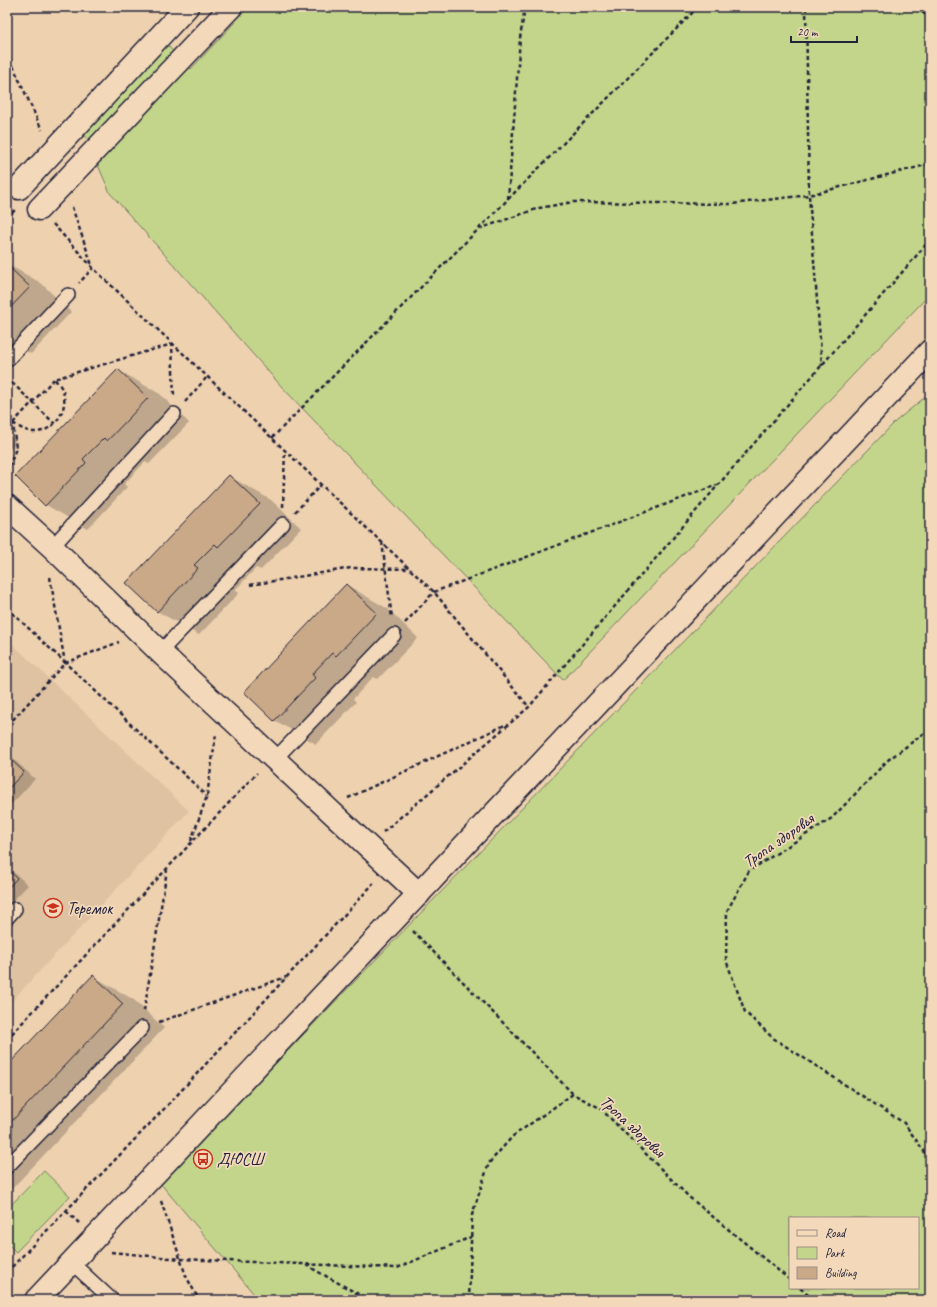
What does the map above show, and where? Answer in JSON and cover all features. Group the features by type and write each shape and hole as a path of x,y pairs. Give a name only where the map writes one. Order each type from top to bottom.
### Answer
{"street":[{"path":"19,188 187,7"},
{"path":"39,209 231,7"},
{"path":"36,1300 930,351"},
{"path":"7,506 52,547 160,652 419,894"}],"lane":[{"path":"7,360 68,295"},
{"path":"52,547 174,414"},
{"path":"160,652 283,524"},
{"path":"275,759 394,635"},
{"path":"7,1167 142,1028"},
{"path":"71,1262 112,1300"}],"path":[{"path":"508,199 520,38 525,7"},
{"path":"272,438 698,7"},
{"path":"806,7 809,195 822,366"},
{"path":"917,7 930,19"},
{"path":"7,53 52,152"},
{"path":"478,229 539,208 573,202 731,204 809,195 930,164"},
{"path":"63,184 93,268"},
{"path":"39,209 93,268 434,592 529,707"},
{"path":"383,833 529,707 930,240"},
{"path":"7,473 16,448 13,423 54,379 172,344"},
{"path":"172,344 174,414"},
{"path":"174,414 207,377"},
{"path":"7,378 55,424"},
{"path":"13,423 24,430 36,432 45,430 55,424 62,413 64,400 62,389 54,379"},
{"path":"283,524 285,450"},
{"path":"394,635 434,592 719,484"},
{"path":"283,524 321,485"},
{"path":"382,542 394,635"},
{"path":"52,547 50,576 65,663"},
{"path":"220,590 351,568 410,569"},
{"path":"7,608 207,796"},
{"path":"8,725 65,663 142,634"},
{"path":"191,843 207,796 220,707"},
{"path":"346,799 510,723"},
{"name":"Тропа здоровья","path":"930,729 888,760 832,818 749,871 727,911 726,960 745,1012 773,1038 904,1124 930,1160"},
{"path":"7,1040 191,843 259,772 275,759"},
{"path":"167,869 142,1028 287,977"},
{"path":"7,1272 165,1108 375,882"},
{"name":"Тропа здоровья","path":"409,927 573,1094 600,1108 690,1197 789,1279"},
{"path":"469,1300 472,1215 489,1163 513,1136 573,1094"},
{"path":"161,1200 186,1276 199,1300"},
{"path":"66,1211 80,1224"},
{"path":"107,1248 112,1253 180,1259 397,1268 471,1237"},
{"path":"306,1265 369,1300"},
{"path":"801,1289 814,1300"},
{"path":"923,1300 930,1293"}],"shaded area":[{"name":"Теремок","path":"7,639 189,811 7,1006"}],"green space":[{"path":"249,7 930,7 930,294 563,680 282,387 110,193 83,130 163,41 191,69"},
{"path":"930,393 930,1300 259,1300 160,1183 896,421"},
{"path":"44,1171 70,1196 16,1252 7,1243 7,1209"}],"building":[{"path":"7,265 30,287 7,311"},
{"path":"118,369 148,398 107,441 104,438 83,459 86,463 45,506 15,476"},
{"path":"229,475 260,504 218,547 215,544 194,565 198,568 157,612 126,583"},
{"path":"346,584 377,613 336,656 332,653 312,674 315,678 274,721 244,692"},
{"path":"7,756 24,772 7,790"},
{"path":"7,869 17,878 7,889"},
{"path":"93,975 123,1004 7,1126 7,1066"}],"place":[{"name":"Теремок","path":"53,908"},
{"name":"ДЮСШ","path":"203,1159"}]}
